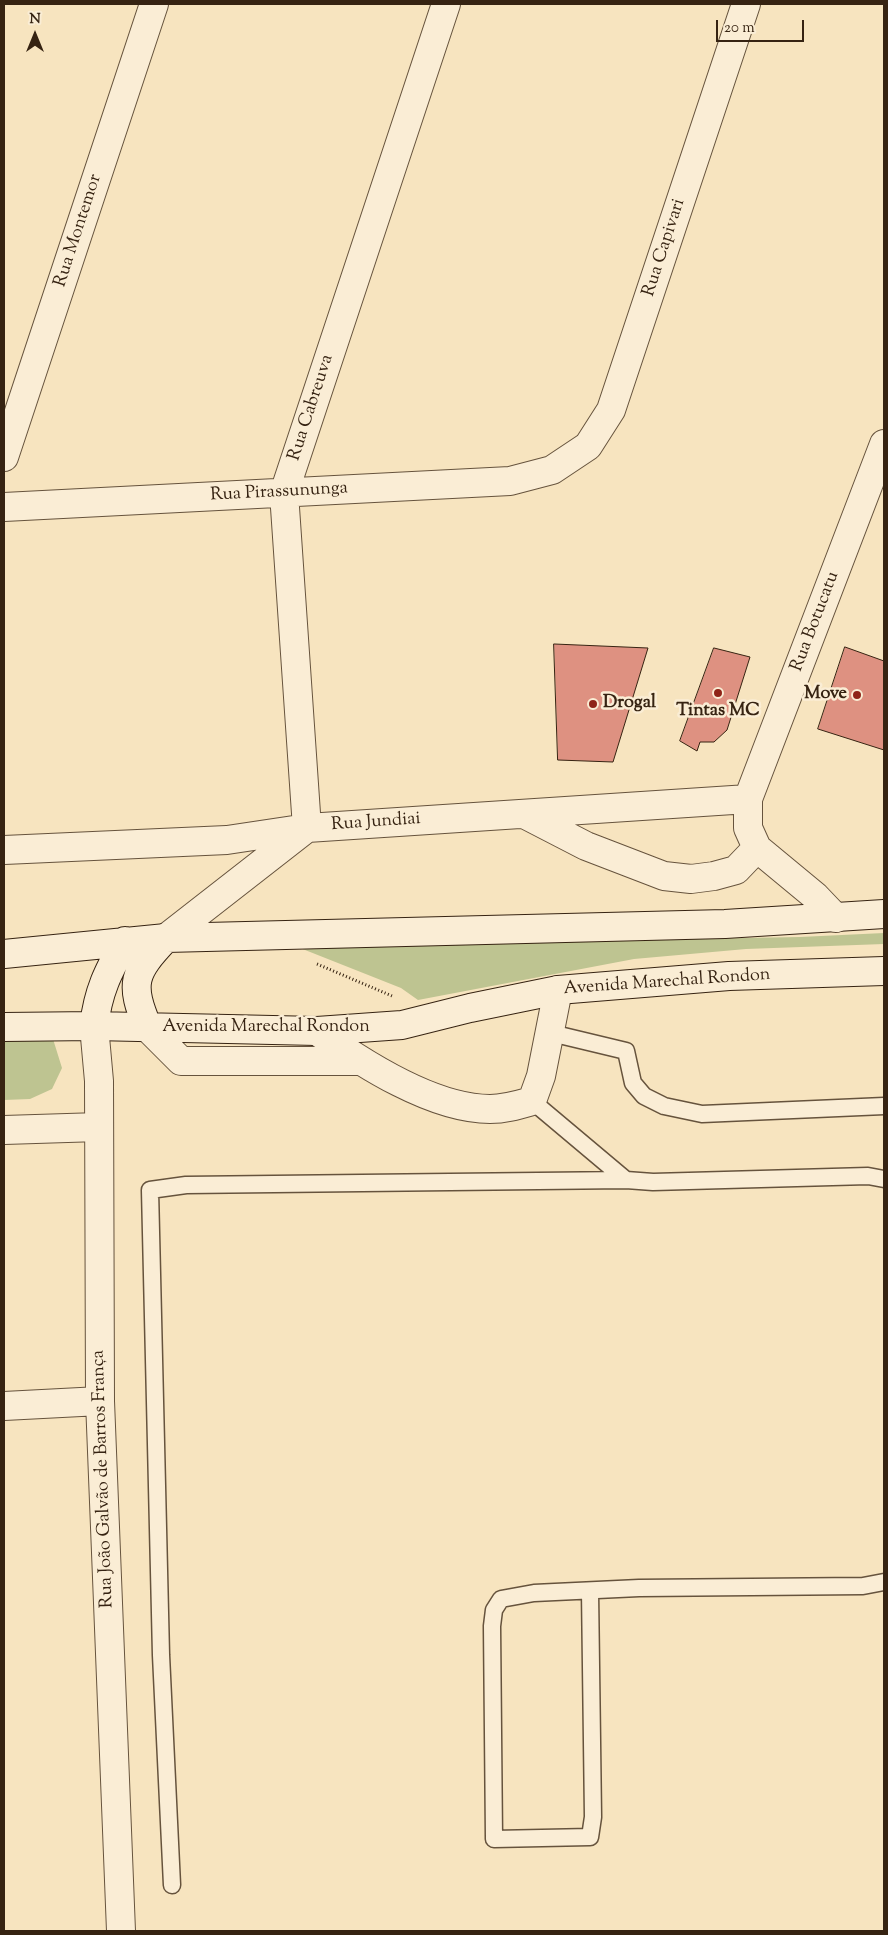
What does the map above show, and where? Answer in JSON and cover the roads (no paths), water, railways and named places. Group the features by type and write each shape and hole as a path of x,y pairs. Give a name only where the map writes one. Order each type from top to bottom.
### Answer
{"street":[{"name":"Rua Montemor","path":"4,458 154,4"},
{"name":"Rua Cabreuva","path":"307,828 284,493 446,4"},
{"name":"Rua Capivari","path":"552,470 588,446 611,410 746,4"},
{"name":"Rua Botucatu","path":"748,799 884,444"},
{"name":"Rua Pirassununga","path":"4,507 510,481 552,470"},
{"name":"Rua Jundiai","path":"4,850 227,840 307,828 748,799"},
{"path":"748,799 748,828 757,848 815,896 836,918"},
{"path":"522,814 586,846 664,876 691,879 714,876 736,870 757,848"},
{"path":"307,828 166,938 143,962 137,979 136,1002 148,1028 181,1061 359,1061"},
{"path":"4,954 166,938 725,924 884,914"},
{"name":"Rua João Galvão de Barros França","path":"121,1931 100,1401 99,1081 94,1026 97,1000 106,976 125,941"},
{"name":"Avenida Marechal Rondon","path":"4,1027 94,1026 317,1031 402,1025 470,1008 558,990 729,976 884,971"},
{"path":"317,1031 359,1061 439,1100 464,1106 490,1109 509,1108 532,1100 541,1076 558,990"},
{"path":"4,1130 99,1126"},
{"path":"4,1406 100,1401"}],"lane":[{"path":"551,1033 626,1051 633,1083 644,1096 664,1106 702,1114 884,1106"},
{"path":"532,1100 626,1180"},
{"path":"172,1885 161,1655 150,1190 186,1185 626,1180 653,1182 868,1176 884,1179"},
{"path":"590,1591 593,1816 590,1837 494,1839 492,1662 494,1610 501,1599 534,1593 590,1591 863,1586 884,1582"}],"place":[{"name":"Tintas MC","path":"718,693"},
{"name":"Move","path":"857,695"},
{"name":"Drogal","path":"593,704"}]}
